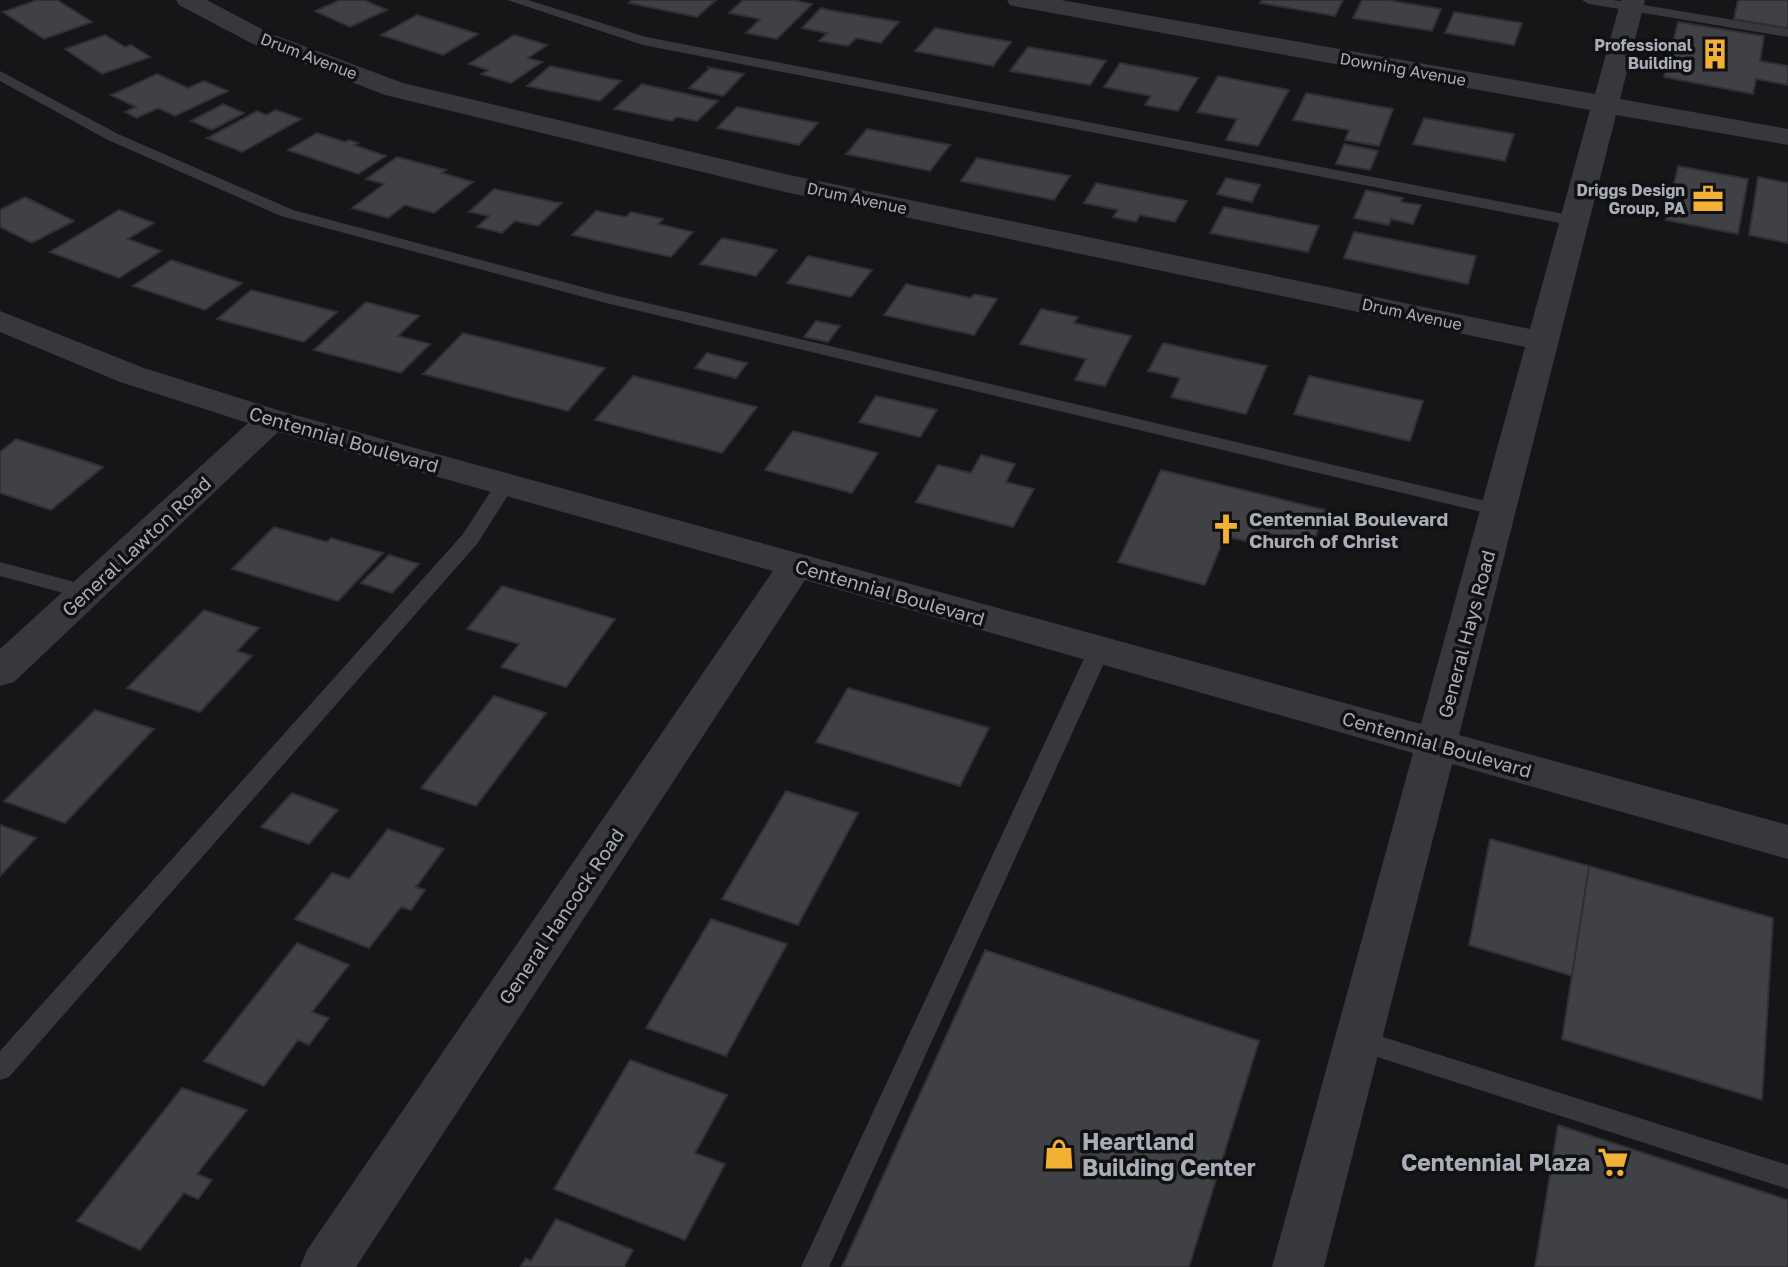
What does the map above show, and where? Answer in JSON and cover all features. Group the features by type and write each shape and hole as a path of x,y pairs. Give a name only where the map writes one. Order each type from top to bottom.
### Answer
{"street":[{"name":"Drum Avenue","path":"188,0 260,38 394,89 788,184 1543,341"},
{"name":"Downing Avenue","path":"1019,0 1788,137"},
{"name":"General Hays Road","path":"1298,1267 1632,4"},
{"name":"Centennial Boulevard","path":"0,321 132,375 272,419 1788,842"},
{"name":"General Lawton Road","path":"0,673 272,419"},
{"name":"General Hancock Road","path":"326,1267 796,565"}],"lane":[{"path":"514,0 643,41 1574,221"},
{"path":"1589,0 1632,4 1788,33"},
{"path":"0,75 113,136 287,214 606,298 1499,510"},
{"path":"0,1069 470,539 505,484"},
{"path":"0,569 86,592"},
{"path":"815,1267 1099,650"},
{"path":"1359,1040 1788,1177"}],"building":[{"path":"37,0 57,0 92,22 44,39 3,12"},
{"path":"340,0 364,0 387,10 350,27 315,11"},
{"path":"633,0 716,0 697,17 629,3"},
{"path":"743,0 793,0 812,4 777,39 746,33 760,19 729,13"},
{"path":"1262,0 1343,0 1335,16 1260,3"},
{"path":"1362,0 1387,0 1441,9 1432,31 1353,18"},
{"path":"1738,0 1788,0 1788,28 1734,19"},
{"path":"821,8 899,22 881,43 856,38 848,46 819,41 827,33 802,28"},
{"path":"1454,12 1522,23 1514,45 1445,33"},
{"path":"417,15 478,34 443,55 381,35"},
{"name":"Professional Building","path":"1678,22 1764,36 1760,61 1788,66 1788,85 1756,79 1753,94 1664,77"},
{"path":"935,28 1011,42 993,66 915,51"},
{"path":"105,35 125,47 131,45 150,57 102,74 65,49"},
{"path":"514,35 547,45 528,58 542,62 511,83 481,74 488,70 469,64"},
{"path":"1028,47 1106,61 1090,85 1010,71"},
{"path":"1120,63 1198,78 1178,111 1145,105 1151,96 1104,87"},
{"path":"550,66 621,81 600,101 527,86"},
{"path":"707,67 744,74 723,96 689,88 710,68"},
{"path":"157,74 188,88 204,81 228,91 175,116 158,108 137,118 125,112 136,107 111,95"},
{"path":"1218,76 1289,90 1258,146 1226,140 1237,119 1197,112"},
{"path":"642,84 718,101 697,121 677,117 672,121 614,109"},
{"path":"1306,93 1393,109 1379,146 1345,140 1349,130 1293,120"},
{"path":"223,104 244,113 212,130 191,121"},
{"path":"737,107 818,123 799,145 717,128"},
{"path":"276,110 301,119 242,152 207,138 257,111 266,115"},
{"path":"1424,118 1514,134 1505,161 1413,144"},
{"path":"867,129 950,145 930,171 846,154"},
{"path":"317,133 345,142 349,140 358,143 354,145 386,156 358,174 288,150"},
{"path":"1344,144 1378,151 1370,170 1336,164"},
{"path":"397,157 446,170 442,173 473,182 434,213 405,205 388,218 352,208 384,184 366,179"},
{"path":"977,158 1070,176 1054,200 961,181"},
{"name":"Driggs Design Group, PA","path":"1678,166 1748,179 1738,234 1666,220"},
{"path":"1758,177 1788,183 1788,243 1749,235"},
{"path":"1226,178 1260,185 1252,202 1217,194"},
{"path":"1096,183 1187,201 1175,222 1140,215 1136,222 1113,217 1118,210 1084,203"},
{"path":"494,189 562,203 538,226 515,221 502,233 477,227 489,216 469,212"},
{"path":"1366,190 1403,198 1401,202 1421,205 1413,224 1391,219 1389,225 1354,218"},
{"path":"25,197 74,221 32,243 0,227 0,210"},
{"path":"1224,207 1319,226 1308,252 1210,233"},
{"path":"119,210 154,223 128,239 161,251 119,278 50,252"},
{"path":"596,211 626,217 631,212 663,219 658,224 693,232 671,257 572,235"},
{"path":"1354,232 1476,256 1468,284 1344,258"},
{"path":"722,238 777,250 756,276 700,264"},
{"path":"808,256 872,270 851,297 787,283"},
{"path":"171,260 242,283 205,310 133,286"},
{"path":"906,284 971,298 974,294 997,299 974,335 884,315"},
{"path":"251,290 337,312 304,342 217,319"},
{"path":"366,302 419,316 398,336 430,344 401,373 314,350"},
{"path":"1041,309 1078,317 1074,323 1131,336 1105,386 1075,380 1086,359 1020,344"},
{"path":"816,321 840,326 828,342 804,337"},
{"path":"463,333 605,368 568,411 423,374"},
{"path":"1163,343 1267,366 1246,414 1171,397 1180,378 1148,371"},
{"path":"707,353 747,363 736,378 695,368"},
{"path":"633,376 757,407 722,453 595,420"},
{"path":"1309,376 1423,401 1410,441 1294,414"},
{"path":"876,396 937,410 920,437 859,422"},
{"path":"793,431 878,453 852,493 765,470"},
{"path":"16,439 103,467 51,510 0,493 0,452"},
{"path":"981,455 1015,464 1006,482 1034,489 1013,527 916,502 938,465 971,473"},
{"name":"Centennial Boulevard Church of Christ","path":"1161,470 1325,510 1313,544 1258,531 1253,543 1225,536 1205,585 1118,562"},
{"path":"274,527 327,542 331,538 383,553 338,601 232,569"},
{"path":"389,555 419,564 392,593 361,583"},
{"path":"502,586 615,619 566,687 501,667 519,644 467,629"},
{"path":"204,610 259,628 237,651 252,656 200,712 127,688"},
{"path":"848,688 989,728 960,786 816,742"},
{"path":"494,696 546,713 476,806 421,788"},
{"path":"95,710 154,729 65,823 4,801"},
{"path":"786,791 858,813 798,925 722,899"},
{"path":"292,793 338,810 309,844 261,827"},
{"path":"0,825 36,838 0,876"},
{"path":"388,829 444,849 416,887 425,890 411,910 401,907 369,948 295,919 332,873 349,879"},
{"path":"1490,839 1589,866 1572,976 1469,945"},
{"path":"1589,866 1773,918 1762,1100 1562,1039"},
{"path":"711,919 787,944 726,1056 646,1028"},
{"path":"297,943 349,965 312,1012 329,1018 309,1045 298,1040 264,1086 204,1061"},
{"name":"Heartland Building Center","path":"985,950 1259,1041 1189,1267 842,1267"},
{"path":"630,1060 727,1095 695,1153 725,1164 685,1240 554,1189"},
{"path":"182,1088 247,1110 197,1174 212,1180 198,1199 184,1193 140,1250 77,1221"},
{"name":"Centennial Plaza","path":"1558,1125 1788,1200 1788,1267 1535,1267"},
{"path":"556,1219 633,1250 624,1267 520,1267 526,1258 531,1261"}],"place":[{"name":"Professional Building","path":"1715,54"},
{"name":"Driggs Design Group, PA","path":"1708,199"},
{"name":"Centennial Boulevard Church of Christ","path":"1226,529"},
{"name":"Heartland Building Center","path":"1059,1154"},
{"name":"Centennial Plaza","path":"1613,1162"}]}
